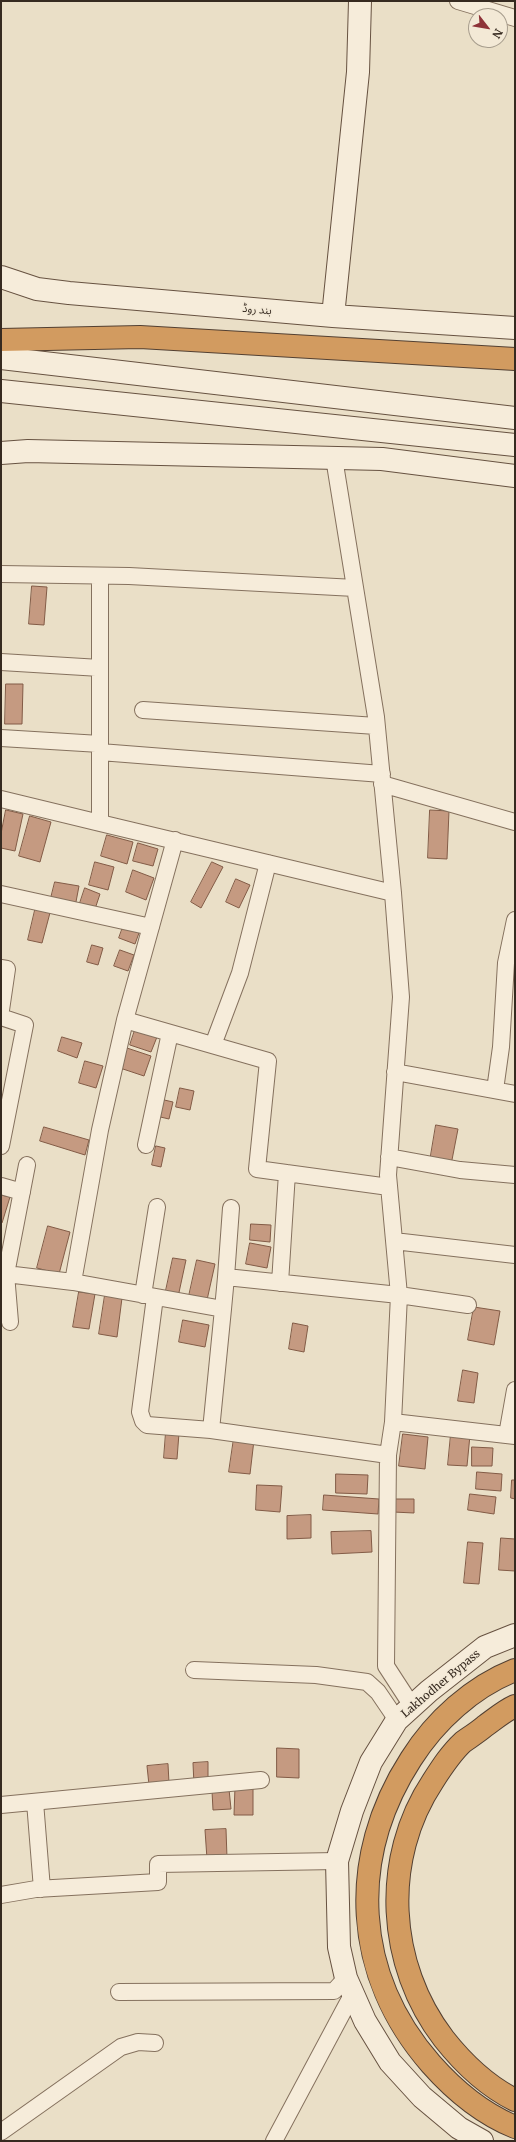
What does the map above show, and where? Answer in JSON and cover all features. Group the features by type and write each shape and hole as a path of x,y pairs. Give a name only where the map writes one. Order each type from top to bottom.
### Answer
{"highway":[{"path":"1,340 140,337 515,359"},
{"path":"515,1670 475,1692 444,1716 422,1742 406,1767 395,1786 375,1834 368,1869 368,1912 371,1949 383,1987 401,2024 420,2051 446,2080 490,2114 515,2127"},
{"path":"515,1706 462,1743 444,1764 424,1794 404,1843 397,1891 398,1926 403,1956 420,2002 436,2028 456,2054 484,2080 515,2100"}],"main road":[{"path":"333,316 358,72 360,1"},
{"name":"بند روڈ","path":"1,277 37,289 69,293 333,316 515,328"},
{"path":"1,358 515,418"},
{"path":"1,391 515,445"},
{"path":"1,453 36,451 382,459 515,476"},
{"name":"Lakhodher Bypass","path":"482,2141 459,2128 422,2098 390,2062 365,2021 349,1985 338,1947 337,1861 352,1811 371,1762 405,1713 485,1647 515,1634"}],"street":[{"path":"458,1 515,18"},
{"path":"334,458 376,726 393,893 401,997 389,1157 389,1187 399,1295 393,1422 388,1455 386,1666 405,1713"},
{"path":"1,574 100,576 355,588"},
{"path":"100,576 100,823"},
{"path":"1,662 100,668"},
{"path":"143,710 376,726"},
{"path":"1,738 382,779 515,822"},
{"path":"1,799 393,893"},
{"path":"73,1282 100,1130 125,1020 175,840"},
{"path":"213,1045 240,973 268,863"},
{"path":"1,894 151,927"},
{"path":"495,1090 501,1047 506,963 515,920"},
{"path":"1,968 7,969 1,1010"},
{"path":"1,1017 25,1025 2,1138"},
{"path":"125,1020 268,1061 257,1169 389,1187"},
{"path":"146,1145 170,1033"},
{"path":"395,1072 515,1094"},
{"path":"389,1157 460,1170 515,1175"},
{"path":"10,1322 6,1274 27,1165"},
{"path":"280,1283 287,1173"},
{"path":"1,1186 22,1192"},
{"path":"157,1207 140,1412 143,1421 147,1425 211,1430 388,1455"},
{"path":"211,1430 226,1277 231,1208"},
{"path":"394,1241 515,1255"},
{"path":"6,1274 73,1282 223,1309"},
{"path":"226,1277 399,1295 468,1305"},
{"path":"393,1422 511,1436 515,1390"},
{"path":"194,1670 316,1674 367,1682 405,1713"},
{"path":"1,1805 262,1780"},
{"path":"35,1802 42,1889"},
{"path":"1,1894 42,1889 158,1882 158,1864 337,1861"},
{"path":"119,1992 334,1991 349,1985"},
{"path":"274,2141 349,1985"},
{"path":"4,2141 1,2132 120,2047 138,2042 155,2043"}],"building":[{"path":"32,586 47,587 44,625 29,624"},
{"path":"6,684 23,684 22,724 5,724"},
{"path":"6,810 23,814 15,851 1,848 1,834"},
{"path":"430,810 449,811 447,859 428,858"},
{"path":"30,816 51,822 40,862 19,856"},
{"path":"107,835 133,842 127,864 101,856"},
{"path":"138,843 158,849 153,866 133,861"},
{"path":"95,862 114,867 108,890 89,885"},
{"path":"212,862 223,867 201,908 191,902"},
{"path":"133,870 154,878 146,900 126,892"},
{"path":"236,879 250,885 239,908 226,902"},
{"path":"55,882 79,886 75,907 50,902"},
{"path":"85,888 100,894 95,909 80,903"},
{"path":"36,906 51,909 42,943 28,940"},
{"path":"123,927 139,933 135,944 119,938"},
{"path":"92,945 103,948 98,965 87,962"},
{"path":"120,950 134,955 128,971 114,966"},
{"path":"135,1030 157,1037 151,1052 130,1045"},
{"path":"62,1037 82,1043 77,1058 58,1051"},
{"path":"127,1048 151,1056 144,1076 120,1068"},
{"path":"85,1061 103,1066 96,1088 79,1083"},
{"path":"180,1088 194,1091 190,1110 176,1107"},
{"path":"160,1099 173,1102 169,1119 156,1116"},
{"path":"436,1125 458,1129 451,1165 430,1161"},
{"path":"44,1127 89,1140 85,1155 40,1141"},
{"path":"156,1146 165,1148 161,1167 152,1165"},
{"path":"1,1195 10,1197 2,1223 1,1223"},
{"path":"251,1224 271,1225 270,1242 250,1240"},
{"path":"48,1226 70,1232 59,1274 37,1268"},
{"path":"250,1243 271,1247 267,1268 246,1264"},
{"path":"173,1258 186,1260 178,1297 165,1295"},
{"path":"197,1260 215,1264 207,1300 189,1296"},
{"path":"79,1292 95,1294 89,1329 73,1327"},
{"path":"105,1295 122,1298 117,1337 99,1334"},
{"path":"474,1307 500,1311 494,1345 468,1340"},
{"path":"183,1320 209,1325 205,1347 179,1342"},
{"path":"293,1323 308,1326 304,1352 289,1349"},
{"path":"463,1370 478,1373 474,1403 458,1401"},
{"path":"166,1432 179,1433 177,1459 164,1458"},
{"path":"403,1434 428,1437 425,1469 399,1466"},
{"path":"451,1434 470,1435 467,1466 448,1465"},
{"path":"234,1438 254,1440 250,1474 229,1472"},
{"path":"472,1447 493,1448 492,1466 472,1466"},
{"path":"477,1472 502,1474 501,1491 476,1489"},
{"path":"336,1474 368,1475 367,1494 336,1493"},
{"path":"512,1480 515,1480 515,1499 511,1498"},
{"path":"257,1485 282,1486 280,1512 256,1510"},
{"path":"470,1494 496,1497 494,1514 468,1510"},
{"path":"324,1495 379,1499 378,1514 323,1510"},
{"path":"394,1499 414,1499 414,1513 393,1512"},
{"path":"311,1515 311,1538 287,1539 287,1516"},
{"path":"371,1531 372,1552 332,1554 331,1532"},
{"path":"501,1538 515,1539 515,1571 499,1570"},
{"path":"468,1542 483,1543 479,1584 464,1583"},
{"path":"277,1748 299,1749 299,1778 277,1777"},
{"path":"208,1762 208,1783 194,1785 193,1763"},
{"path":"168,1764 169,1783 149,1785 147,1766"},
{"path":"253,1784 253,1815 234,1815 235,1787"},
{"path":"229,1789 231,1809 213,1810 212,1791"},
{"path":"226,1829 227,1858 207,1859 205,1830"}]}
